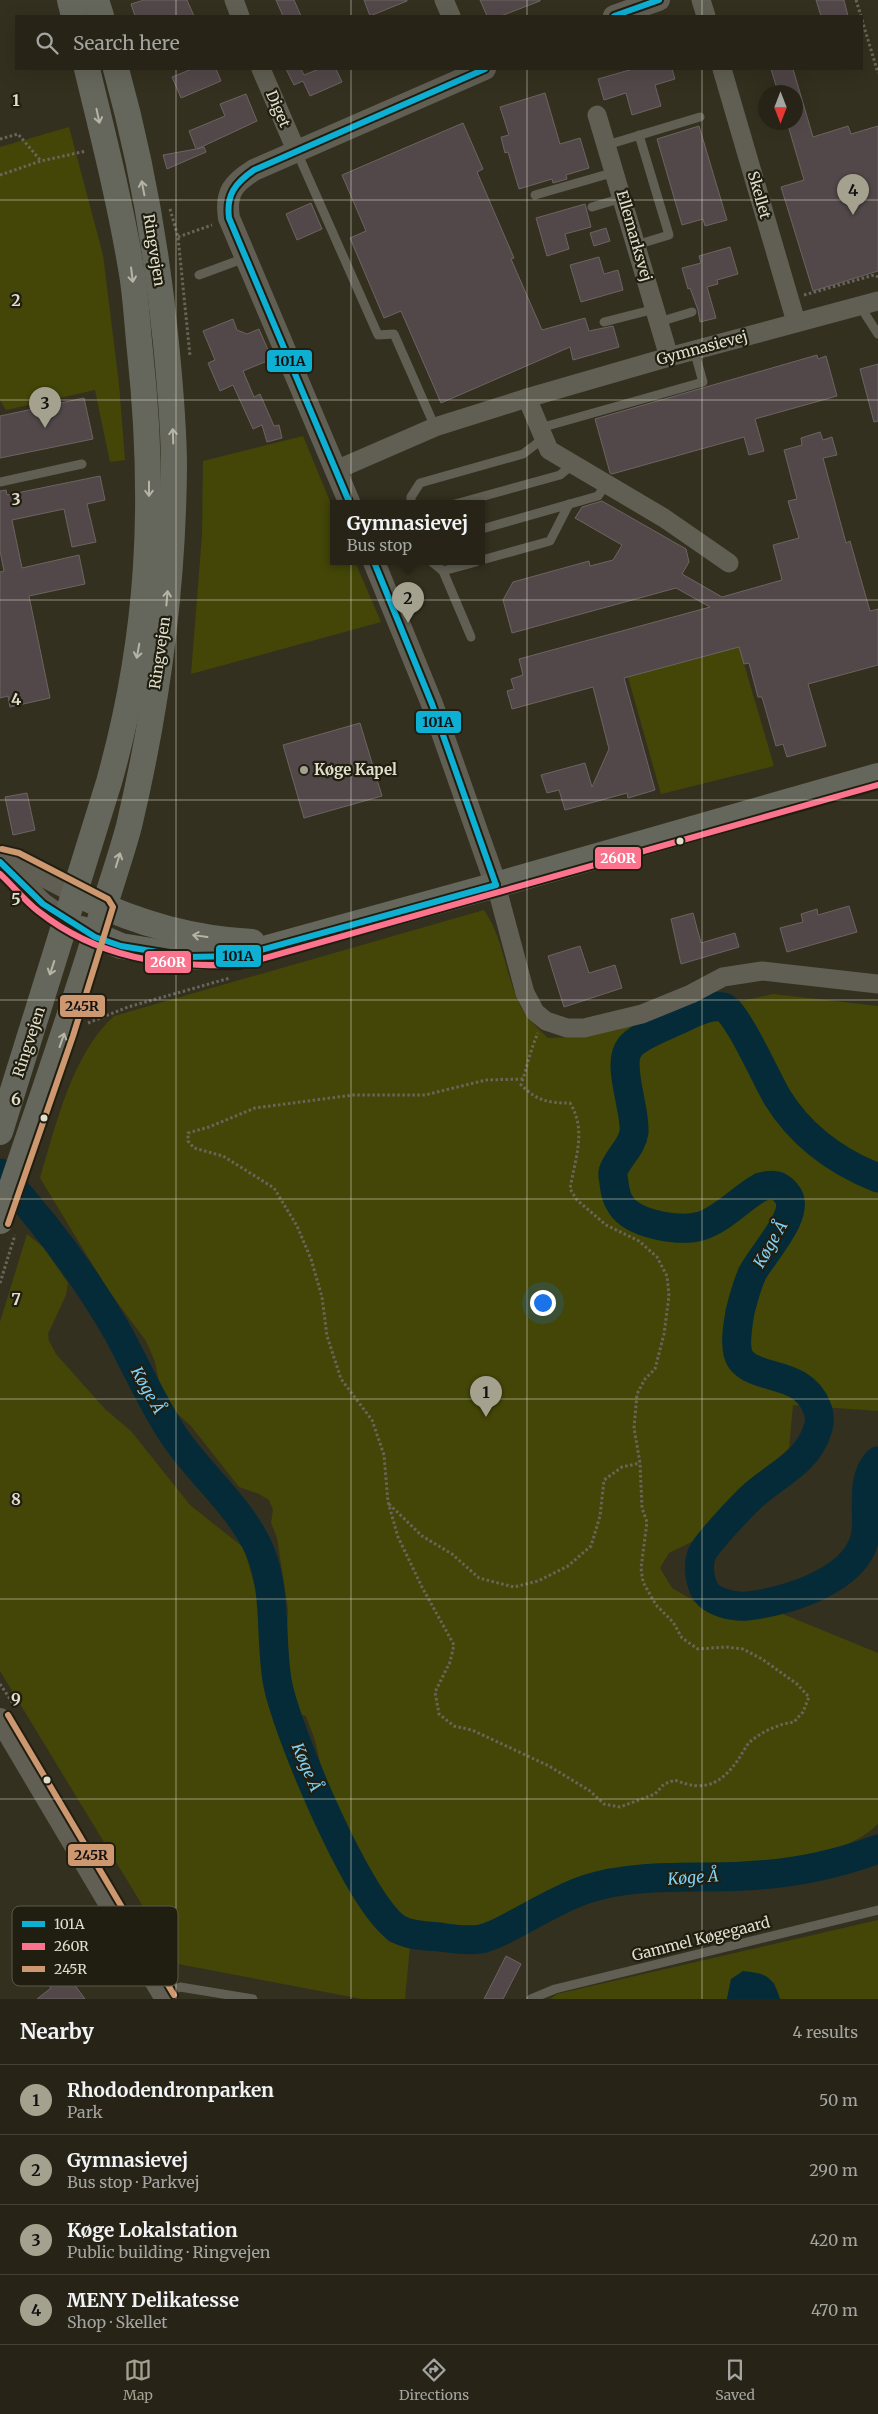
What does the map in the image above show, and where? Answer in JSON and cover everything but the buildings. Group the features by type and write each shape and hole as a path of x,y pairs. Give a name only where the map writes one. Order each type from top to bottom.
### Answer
{"main road":[{"path":"70,0 74,15"},
{"path":"96,0 101,15"},
{"name":"Ringvejen","path":"0,1132 76,893 125,724 142,629 149,538 149,466 144,388 132,269 87,70"},
{"name":"Ringvejen","path":"5,1225 21,1158 65,1033 128,828 148,733 164,640 172,541 174,465 171,393 158,264 131,124 116,70"},
{"path":"67,921 95,936 121,946 188,957 239,956 496,886 878,776"},
{"path":"76,893 127,916 192,935 240,941 283,943"}],"street":[{"path":"234,0 240,15"},
{"path":"444,0 451,15"},
{"path":"617,15 658,0"},
{"path":"702,0 706,15"},
{"name":"Diget","path":"261,70 296,150"},
{"path":"348,500 229,218 227,205 231,191 239,179 254,170 477,70"},
{"name":"Skellet","path":"722,70 796,322"},
{"name":"Ellemarksvej","path":"597,115 669,357"},
{"name":"Gymnasievej","path":"336,470 435,427 527,398 694,350 878,301"},
{"path":"527,398 549,450 664,518 729,563"},
{"path":"375,565 432,704 496,886 525,994 535,1012 546,1021 567,1028 584,1028 642,1014 691,994 723,977 762,971 878,984"},
{"path":"0,857 15,861 76,893"},
{"path":"0,862 43,904 67,921"},
{"path":"1,1724 110,1906"},
{"path":"157,1986 164,1997"}],"lane":[{"path":"607,144 700,117"},
{"path":"636,244 669,235 639,135"},
{"path":"296,150 378,335 394,334 435,427"},
{"path":"535,195 615,172"},
{"path":"592,207 622,198"},
{"path":"200,275 246,258"},
{"path":"860,306 878,334"},
{"path":"604,322 692,312"},
{"path":"411,500 420,483 523,454 542,433 703,382 694,350"},
{"path":"0,482 82,464"},
{"path":"469,500 560,475 573,464"},
{"path":"485,528 598,496 606,484"},
{"path":"485,559 550,541 569,504"},
{"path":"436,565 443,571 471,637"},
{"path":"443,571 465,565"},
{"name":"Gammel Køgegaard","path":"531,1999 555,1989 878,1910"},
{"path":"164,1997 180,1987 253,1999"}],"path":[{"path":"856,0 860,15"},
{"path":"863,24 878,73"},
{"path":"0,139 18,134 41,161"},
{"path":"0,175 41,161 105,146"},
{"path":"178,237 229,218"},
{"path":"789,299 874,275 878,277"},
{"path":"65,1033 128,1007 230,978 239,956"},
{"path":"524,1079 486,1080 425,1095 353,1095 255,1108 209,1127 188,1132 188,1140 194,1148 223,1156 274,1188 297,1226 311,1259 322,1297 327,1336 341,1379 372,1420 384,1455 388,1502 398,1537 422,1587 454,1644 450,1662 435,1692 438,1714 454,1726 472,1730 549,1766 590,1790 604,1804 620,1807 655,1794 664,1784 675,1780 688,1786 709,1785 727,1776 750,1741 780,1724 794,1722 803,1712 809,1697 797,1684 762,1659 743,1649 726,1647 698,1649 682,1638 672,1622 656,1605 643,1582 641,1568 647,1522 642,1508 640,1463 634,1428 637,1394 644,1379 655,1369 664,1334 669,1296 667,1276 657,1257 639,1241 606,1225 577,1200 570,1189 580,1142 580,1128 576,1113 570,1102 551,1103 533,1097 521,1086 524,1079 530,1050 546,1021"},
{"path":"0,1283 5,1225"},
{"path":"388,1502 422,1536 452,1554 479,1578 514,1586 538,1581 568,1566 591,1546 600,1516 604,1480 622,1467 640,1463"}],"shaded area":[{"path":"69,127 103,255 119,384 125,460 110,462 95,390 6,410 0,400 0,147"},
{"path":"303,436 330,501 330,565 356,565 381,622 191,674 202,535 203,461"},
{"path":"739,647 774,766 661,794 628,677"},
{"path":"484,910 501,946 516,997 524,1013 548,1038 594,1033 773,994 878,1006 878,1411 793,1405 789,1448 698,1539 669,1553 660,1568 672,1588 711,1611 778,1612 878,1653 878,1824 857,1840 829,1851 796,1859 725,1867 609,1873 589,1876 557,1889 494,1924 472,1930 450,1925 447,1927 418,1926 406,1923 396,1916 383,1898 377,1881 348,1839 341,1817 325,1784 315,1740 306,1716 299,1714 295,1707 286,1646 288,1609 277,1538 271,1523 273,1510 269,1500 259,1494 239,1487 191,1426 171,1408 161,1391 155,1362 146,1341 108,1290 40,1178 59,1113 76,1070 99,1032 114,1016"},
{"path":"27,1234 43,1247 68,1283 66,1295 48,1334 49,1341 56,1354 105,1409 131,1431 190,1505 244,1548 259,1601 262,1671 278,1729 301,1784 326,1834 329,1850 344,1876 364,1900 374,1925 389,1942 410,1946 405,1999 362,1999 178,1964 178,1906 143,1906 0,1671 0,1322"},
{"path":"878,1920 878,1999 780,1999 774,1982 731,1979 727,1999 550,1999 557,1994"}],"water":[{"path":"743,1971 758,1973 768,1977 780,1999 727,1999 731,1979"}],"waterway":[{"name":"Køge Å","path":"878,1178 847,1164 833,1155 820,1146 797,1124 777,1097 736,1020 723,1007 711,1007 692,1014 644,1036 630,1047 626,1055 625,1064 634,1132 633,1138 613,1173 617,1197 627,1212 636,1218 658,1225 692,1228 709,1223 761,1187 778,1186 786,1193 790,1201 790,1211 786,1222 748,1283 740,1312 737,1350 741,1360 748,1367 801,1387 810,1396 817,1408 819,1425 812,1442 799,1459 736,1512 704,1550 700,1559 700,1575 702,1585 707,1594 717,1601 730,1605 747,1606 763,1604 801,1593 837,1575 851,1562 861,1548 866,1531 867,1485 869,1476 878,1461"},
{"name":"Køge Å","path":"0,1173 33,1211 78,1270 118,1333 166,1424 196,1465 232,1506 252,1535 260,1551 269,1583 277,1680 294,1735 326,1814 365,1889 384,1915 400,1930 420,1935 460,1940 481,1939 501,1932 569,1896 606,1884 645,1879 778,1873 829,1864 878,1849"}],"transit line":[{"name":"101A","path":"617,15 659,0"},
{"name":"101A","path":"348,500 229,218 228,210 231,196 237,185 254,170 483,70"},
{"name":"101A","path":"375,565 432,704 496,885"},
{"name":"260R","path":"0,874 38,911 61,927 109,950 134,957 185,964 240,965 878,785"},
{"name":"245R","path":"2,849 19,853 108,899 113,907 73,1036 8,1224"},
{"name":"101A","path":"0,862 43,904 95,937 121,946 188,957 239,956 496,885"},
{"name":"245R","path":"8,1715 121,1906"},
{"name":"245R","path":"169,1986 174,1995"}],"place":[{"name":"MENY Delikatesse","path":"853,215"},
{"name":"Køge Lokalstation","path":"45,428"},
{"name":"Gymnasievej","path":"408,623"},
{"name":"Køge Kapel","path":"304,770"},
{"name":"Rhododendronparken","path":"486,1417"}]}
